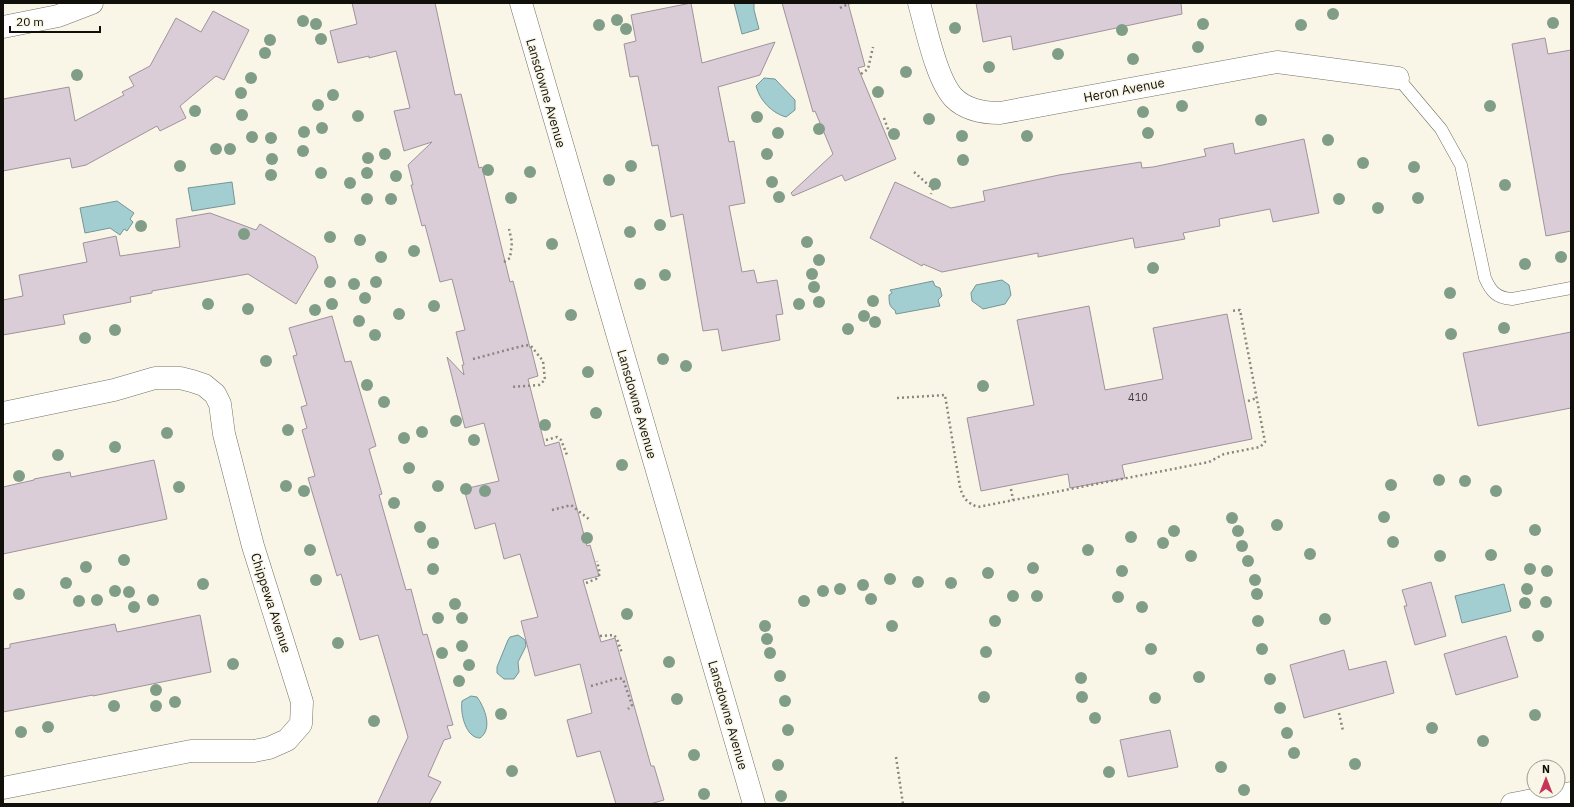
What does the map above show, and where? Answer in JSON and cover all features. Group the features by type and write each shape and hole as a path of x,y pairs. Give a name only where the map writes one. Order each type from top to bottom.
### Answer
{"street":[{"path":"3,27 58,16 92,3"},
{"name":"Lansdowne Avenue","path":"521,3 754,804"},
{"name":"Heron Avenue","path":"919,3 933,50 948,89 955,99 972,109 986,113 1000,113 1277,62 1398,78"},
{"name":"Chippewa Avenue","path":"3,413 114,390 155,378 180,378 192,381 204,385 215,394 220,404 224,434 253,546 302,702 301,724 288,740 269,748 254,751 191,751 3,788"},
{"path":"1512,804 1571,793"}],"lane":[{"path":"1398,78 1441,129 1461,166 1485,278 1494,294 1502,298 1512,299 1571,288"}],"path":[{"path":"840,8 850,3"},
{"path":"861,74 868,69 873,47"},
{"path":"884,118 890,135"},
{"path":"914,172 933,188 931,194"},
{"path":"504,262 510,258 512,248 509,229"},
{"path":"897,398 945,395 963,498 969,504 978,507 1209,462 1224,454 1260,447 1265,442 1240,310 1230,311"},
{"path":"473,359 526,345 531,346 543,361 545,380 540,385 511,387"},
{"path":"1248,401 1257,398"},
{"path":"546,440 557,437 562,440 567,454"},
{"path":"1011,489 1013,501"},
{"path":"552,510 571,505 590,520"},
{"path":"586,583 596,579 600,574 597,561"},
{"path":"600,636 614,635 622,653"},
{"path":"591,686 619,678 623,679 632,706 628,710"},
{"path":"1339,713 1343,731"},
{"path":"896,757 903,804"}],"water":[{"path":"734,3 754,3 754,10 759,29 742,34"},
{"path":"764,78 775,79 795,100 795,110 786,117 776,113 767,106 760,97 756,86"},
{"path":"232,182 235,204 192,211 188,188"},
{"path":"117,201 134,213 130,219 133,222 127,231 124,229 120,235 110,228 85,233 80,208"},
{"path":"1002,280 1009,285 1011,295 1005,304 983,309 972,301 971,293 976,285"},
{"path":"933,281 935,286 940,288 942,296 938,300 940,306 896,314 889,300 889,295 892,293 890,290"},
{"path":"1504,584 1511,611 1462,623 1455,596"},
{"path":"518,635 525,640 526,646 518,662 519,672 514,679 504,679 497,673 497,667 508,640 510,637"},
{"path":"471,696 477,697 485,712 487,724 484,734 480,738 471,734 463,718 462,701"}],"building":[{"path":"352,3 435,3 455,95 461,94 479,168 482,167 510,282 513,281 538,376 528,379 545,446 559,442 587,546 590,545 599,576 583,580 601,642 615,638 651,766 654,766 664,800 650,804 616,804 600,751 577,757 567,720 592,713 580,664 535,676 521,621 538,617 520,554 504,559 495,523 475,529 464,489 499,481 484,423 465,428 447,357 464,375 462,365 464,365 456,332 465,330 452,279 440,282 425,225 422,226 411,185 413,185 408,165 432,142 404,151 394,111 410,108 396,51 369,58 369,56 338,63 330,31 357,24"},
{"path":"691,3 702,63 775,42 760,75 718,87 729,142 734,141 745,203 729,206 742,272 754,270 757,283 777,280 783,314 776,315 780,340 722,351 718,329 703,331 683,214 671,217 658,145 652,146 638,76 630,77 624,44 636,41 631,15"},
{"path":"782,3 848,3 865,66 858,68 896,159 845,181 842,175 793,196 791,193 833,154 815,111 813,112"},
{"path":"976,3 1181,3 1182,14 1013,50 1011,36 983,42"},
{"path":"213,11 249,30 224,80 216,76 180,106 186,118 160,131 157,126 86,165 72,168 70,158 3,171 3,99 69,87 75,121 124,95 122,92 134,86 129,77 150,66 176,18 201,32"},
{"path":"1545,38 1548,54 1571,50 1571,231 1546,236 1512,44"},
{"path":"1304,139 1319,213 1273,222 1270,209 1219,219 1220,226 1183,233 1185,239 1135,248 1133,238 1038,257 1038,253 942,272 923,264 922,266 870,238 895,182 951,208 985,201 983,191 1059,175 1141,162 1142,168 1153,167 1206,156 1204,149 1233,143 1235,154"},
{"path":"210,213 256,230 260,224 315,257 318,267 296,304 248,274 152,291 152,293 130,297 131,302 63,315 65,324 3,335 3,300 23,296 19,275 87,262 83,243 116,236 120,256 180,247 176,219"},
{"path":"1089,306 1105,390 1163,379 1153,328 1227,314 1252,439 1122,465 1125,478 1070,488 1068,474 981,491 967,418 1034,405 1017,320"},
{"path":"332,316 345,362 351,361 376,446 369,449 382,494 379,495 406,590 411,589 423,635 427,634 453,725 447,726 451,738 444,740 428,776 441,782 429,804 377,804 408,737 378,635 360,640 341,574 337,576 308,478 315,476 302,430 307,428 301,407 307,405 293,356 297,355 289,328"},
{"path":"1571,332 1571,408 1478,426 1463,353"},
{"path":"154,460 167,519 3,554 3,487 70,472 71,477"},
{"path":"1431,582 1446,636 1415,645 1404,606 1407,606 1402,590"},
{"path":"200,615 211,672 93,696 3,712 3,649 10,648 10,644 115,624 117,632"},
{"path":"1506,636 1518,677 1456,695 1444,654"},
{"path":"1344,650 1349,670 1386,661 1394,693 1304,718 1290,665"},
{"path":"1170,730 1178,767 1128,777 1120,740"}]}
